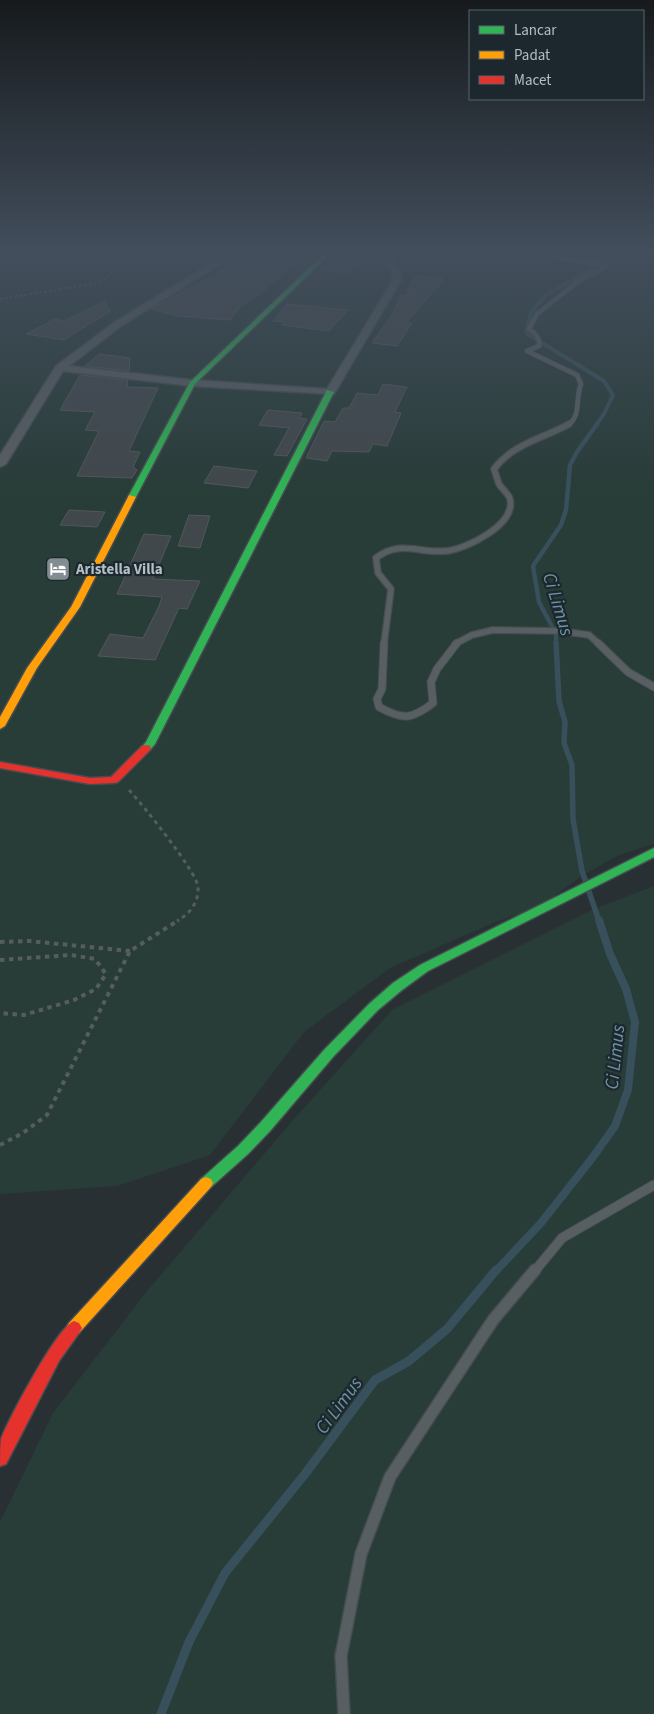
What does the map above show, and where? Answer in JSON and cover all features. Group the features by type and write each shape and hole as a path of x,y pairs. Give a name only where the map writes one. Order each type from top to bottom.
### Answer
{"street":[{"path":"0,464 60,368 107,332"},
{"path":"0,726 32,668 75,607 192,383 245,332"},
{"path":"0,765 90,781 114,780 150,744 330,392 366,332"},
{"path":"60,368 192,383 330,392"},
{"path":"0,1458 53,1356 73,1329 202,1187 244,1149 357,1021 394,988 424,968 654,852"}],"lane":[{"path":"533,332 538,337 540,343 539,346 527,351 530,354 577,375 581,384 577,390 578,412 570,424 536,437 502,458 494,469 498,482 510,500 510,510 505,521 492,530 453,550 433,552 396,547 381,552 376,558 378,573 391,589 384,640 382,689 377,700 379,707 391,714 407,718 414,717 433,703 431,682 437,669 454,645 472,635 493,630 560,631 589,636 628,672 654,687"},
{"path":"344,1714 341,1656 361,1554 390,1477 493,1320 562,1238 654,1185"}],"path":[{"path":"0,1145 31,1128 47,1115 130,951 186,916 197,900 198,885 144,806 127,786 114,780"},
{"path":"0,942 29,941 130,951"},
{"path":"0,960 71,955 95,960 106,974 96,989 74,1000 24,1015 0,1013"}],"green space":[{"path":"0,332 654,332 654,844 619,855 583,875 539,907 498,921 390,968 304,1032 210,1155 117,1186 0,1194"},
{"path":"654,886 654,1714 0,1714 0,1522 53,1413 147,1291 294,1119 392,1010 592,910"}],"building":[{"path":"30,332 77,332 64,340 26,334"},
{"path":"380,332 406,332 397,346 372,343"},
{"path":"99,354 130,358 129,371 85,366"},
{"path":"80,375 128,380 127,387 158,388 129,451 140,452 133,467 137,470 132,478 77,476 99,431 85,430 95,412 60,410"},
{"path":"383,384 407,387 395,412 401,413 387,446 373,444 369,452 332,451 327,461 306,458 324,421 335,422 343,408 349,408 357,393 378,395"},
{"path":"268,410 302,413 299,418 307,419 287,456 274,455 289,428 259,425"},
{"path":"214,466 257,471 248,488 204,483"},
{"path":"69,510 105,512 97,527 60,525"},
{"path":"189,515 210,516 200,548 178,546"},
{"path":"144,534 171,536 153,579 200,581 187,609 179,608 155,660 98,656 110,634 143,638 159,606 162,597 117,594"}],"waterway":[{"name":"Ci Limus","path":"526,332 604,381 613,395 596,426"},
{"name":"Ci Limus","path":"556,643 556,634 539,602 533,566 561,525 566,510 570,465 597,424"},
{"name":"Ci Limus","path":"556,643 559,701 565,722 564,743 572,765 573,819 582,871 599,921"},
{"name":"Ci Limus","path":"495,1272 541,1223 593,1157 615,1126 628,1090 635,1022 626,989 610,954 599,920"},
{"name":"Ci Limus","path":"161,1714 189,1642 225,1573 305,1474 375,1380 409,1361 447,1329 496,1270"}],"traffic: fast":[{"path":"132,497 192,383 245,332"},
{"path":"146,748 150,744 330,392"},
{"path":"206,1183 243,1150 350,1030 397,986 424,968 654,852"}],"traffic: slow":[{"path":"0,726 32,668 75,607 132,497"},
{"path":"74,1328 206,1183"}],"traffic: jam":[{"path":"0,765 90,781 114,780 146,748"},
{"path":"0,1458 53,1356 74,1328"}],"place":[{"name":"Aristella Villa","path":"58,569"}]}
